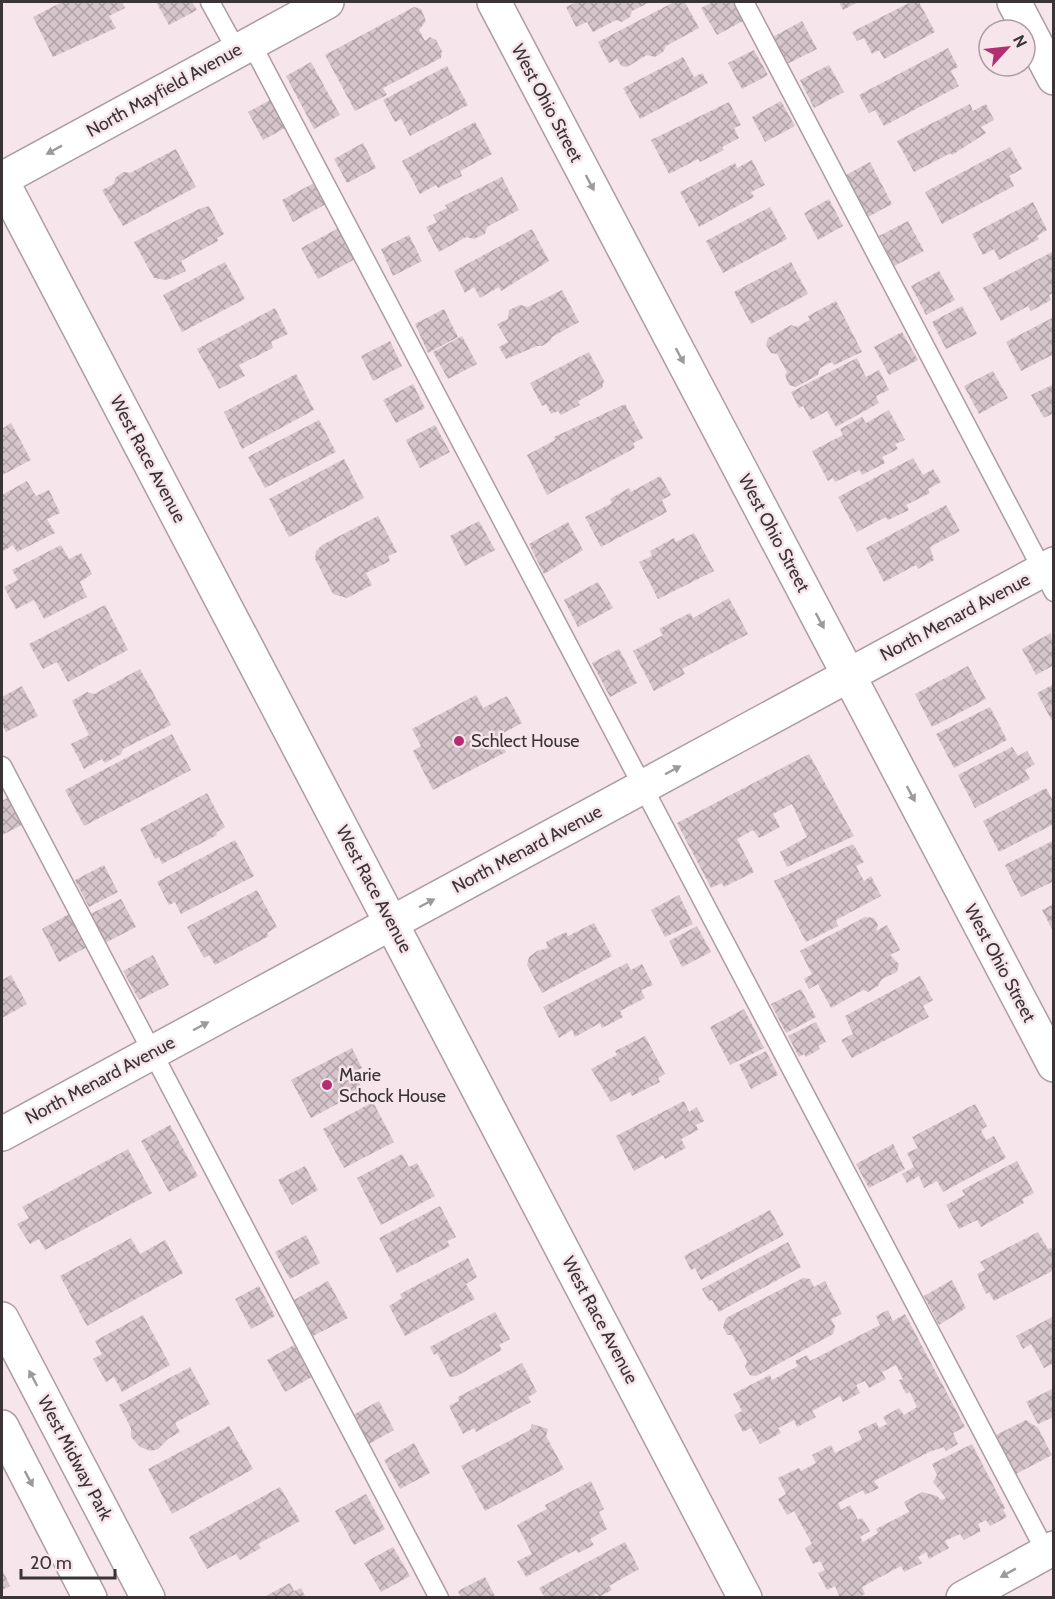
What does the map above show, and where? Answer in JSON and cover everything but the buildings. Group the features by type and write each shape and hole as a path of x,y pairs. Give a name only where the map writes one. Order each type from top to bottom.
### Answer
{"street":[{"name":"North Mayfield Avenue","path":"2,180 327,2"},
{"name":"West Ohio Street","path":"494,2 1053,1065"},
{"path":"1014,2 1053,78"},
{"name":"West Race Avenue","path":"2,180 745,1598"},
{"name":"North Menard Avenue","path":"2,1134 848,675 1050,576"},
{"name":"West Midway Park","path":"2,1319 148,1598"},
{"path":"2,1427 86,1589 127,1558"},
{"path":"963,1598 1050,1550"}],"lane":[{"path":"210,2 244,47 644,786 1050,1550"},
{"path":"744,2 1050,576"},
{"path":"2,766 439,1598"}],"place":[{"name":"Schlect House","path":"459,741"},
{"name":"Marie Schock House","path":"327,1085"}]}
